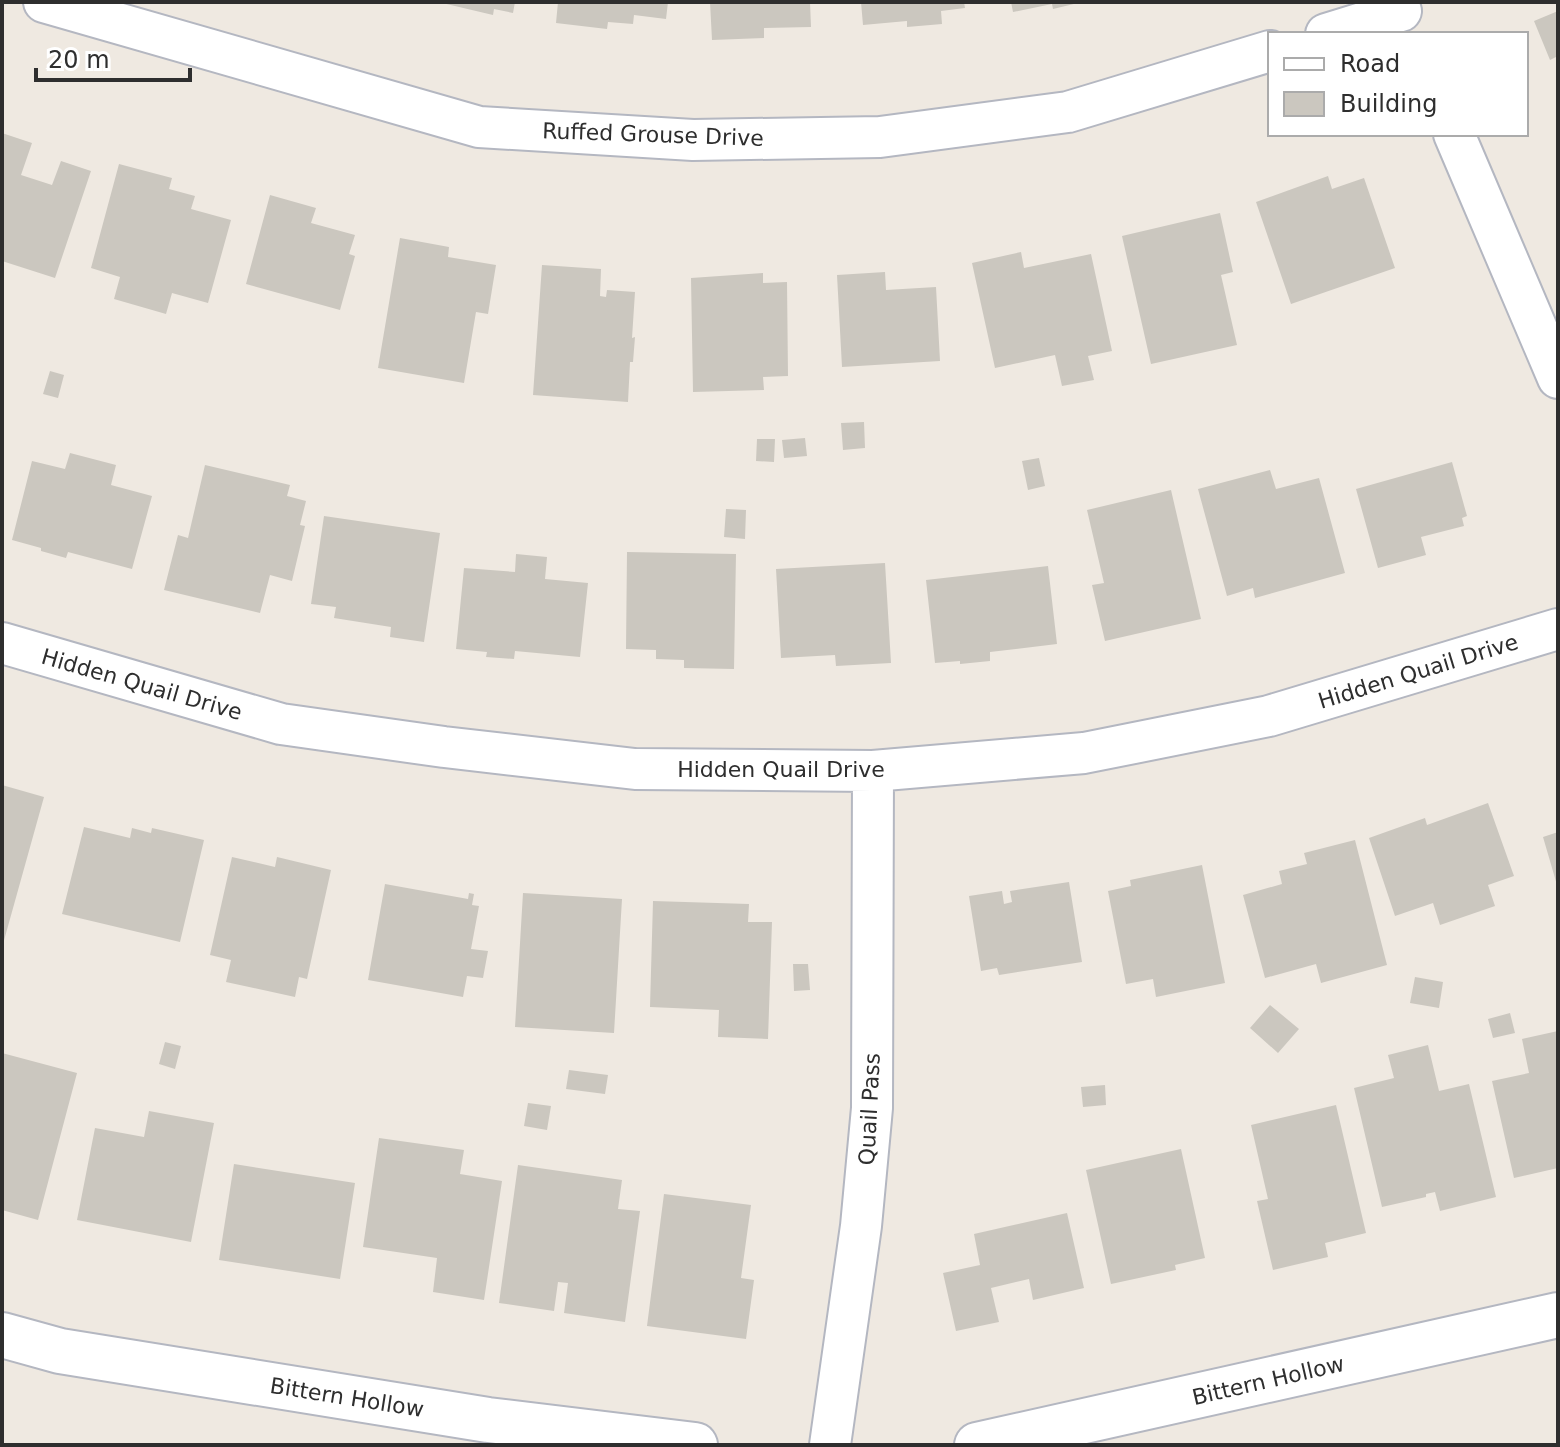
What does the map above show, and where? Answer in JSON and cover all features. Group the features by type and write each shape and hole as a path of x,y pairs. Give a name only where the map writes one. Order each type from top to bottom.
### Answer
{"street":[{"name":"Ruffed Grouse Drive","path":"44,2 479,127 693,140 880,137 1068,112 1268,52"},
{"path":"1335,32 1403,16"},
{"path":"1455,136 1558,378"},
{"name":"Hidden Quail Drive","path":"2,643 295,726 635,769 873,771 1084,753 1269,716 1558,629"},
{"name":"Quail Pass","path":"830,1445 861,1226 872,1108 873,771"},
{"name":"Bittern Hollow","path":"977,1445 1558,1315"},
{"name":"Bittern Hollow","path":"2,1335 60,1351 487,1433 695,1445"}],"building":[{"path":"438,2 515,2 513,13 494,9 493,15"},
{"path":"558,2 668,2 666,19 634,15 633,24 608,22 607,29 556,23"},
{"path":"710,2 810,2 811,27 764,28 764,38 712,40"},
{"path":"861,2 964,2 965,8 941,11 942,24 907,27 907,21 863,25"},
{"path":"1011,2 1078,3 1053,9 1052,4 1013,12"},
{"path":"1558,11 1558,56 1550,60 1534,21"},
{"path":"2,133 32,143 21,175 52,185 61,161 91,171 55,278 2,261"},
{"path":"119,164 172,178 169,189 195,196 191,209 231,220 208,303 172,293 166,314 114,299 120,277 91,268"},
{"path":"1328,176 1332,189 1364,178 1395,268 1291,304 1256,202"},
{"path":"270,195 316,208 311,223 355,235 349,254 355,256 340,310 246,284"},
{"path":"1220,213 1233,272 1221,275 1237,345 1151,364 1122,236"},
{"path":"400,238 449,247 448,257 496,265 488,314 476,312 464,383 378,368"},
{"path":"1021,252 1024,268 1091,254 1112,351 1088,356 1094,380 1062,386 1055,355 995,368 972,263"},
{"path":"542,265 601,269 600,296 606,297 607,290 635,292 632,338 635,337 628,402 533,395"},
{"path":"885,272 886,290 936,287 940,361 842,367 837,275"},
{"path":"763,273 763,283 787,282 788,376 763,377 764,390 693,392 691,278"},
{"path":"50,371 64,375 58,398 43,394"},
{"path":"864,422 865,448 843,450 841,423"},
{"path":"805,438 807,456 784,458 782,440"},
{"path":"757,439 775,439 774,462 756,461"},
{"path":"70,453 116,465 111,485 152,496 132,569 68,552 66,558 12,540 32,461 65,469"},
{"path":"1039,458 1045,486 1028,490 1022,461"},
{"path":"1452,462 1467,516 1462,518 1464,526 1421,537 1426,555 1378,568 1356,489"},
{"path":"205,465 290,485 287,496 306,501 300,525 305,526 292,581 270,575 260,613 164,590 178,535 188,538"},
{"path":"1270,470 1276,489 1319,478 1345,573 1255,598 1253,588 1227,596 1198,489"},
{"path":"1171,490 1201,619 1105,641 1092,585 1104,583 1087,510"},
{"path":"726,509 746,510 745,539 724,537"},
{"path":"324,516 440,533 424,642 390,637 391,627 334,618 336,607 311,604"},
{"path":"627,552 736,554 734,669 684,668 684,660 656,659 656,650 626,649"},
{"path":"516,554 547,557 545,579 588,583 580,657 515,651 514,659 486,657 487,652 456,649 464,568 515,572"},
{"path":"885,563 891,663 836,666 835,655 781,658 776,569"},
{"path":"1048,566 1057,644 990,652 990,661 935,663 926,580"},
{"path":"2,785 44,797 3,944 2,944"},
{"path":"1488,803 1514,876 1488,885 1495,906 1440,925 1433,903 1395,916 1369,838 1425,818 1427,825"},
{"path":"84,827 130,838 132,828 151,833 152,828 204,840 180,942 62,914"},
{"path":"1558,832 1558,885 1557,885 1543,837"},
{"path":"1355,840 1387,965 1321,983 1316,964 1265,978 1243,895 1282,884 1279,871 1307,864 1304,853"},
{"path":"232,857 275,867 277,857 331,870 307,979 299,977 295,997 226,982 231,960 210,955"},
{"path":"1202,865 1225,983 1156,997 1153,979 1126,984 1108,891 1131,886 1130,880"},
{"path":"1069,882 1082,962 999,975 997,968 981,971 969,896 1002,891 1004,904 1012,902 1010,891"},
{"path":"385,884 468,899 469,893 474,894 472,905 479,906 471,949 488,951 483,978 467,976 463,997 368,980"},
{"path":"523,893 622,899 614,1033 515,1027"},
{"path":"653,901 749,904 748,922 772,922 768,1039 718,1037 719,1010 650,1007"},
{"path":"793,964 808,964 810,990 794,991"},
{"path":"1415,977 1443,982 1439,1008 1410,1003"},
{"path":"1270,1005 1299,1029 1278,1053 1250,1028"},
{"path":"1510,1013 1515,1033 1493,1038 1488,1019"},
{"path":"1558,1031 1558,1168 1514,1178 1492,1081 1529,1073 1522,1039"},
{"path":"165,1042 181,1046 175,1069 159,1064"},
{"path":"1428,1045 1439,1091 1469,1084 1496,1197 1440,1211 1435,1192 1382,1207 1354,1088 1394,1078 1388,1055"},
{"path":"2,1053 77,1073 38,1220 2,1210"},
{"path":"569,1070 608,1075 605,1094 566,1089"},
{"path":"1105,1085 1106,1105 1083,1107 1081,1087"},
{"path":"528,1103 551,1106 547,1130 524,1126"},
{"path":"1336,1105 1366,1233 1325,1243 1328,1257 1273,1270 1257,1201 1268,1199 1251,1125"},
{"path":"149,1111 214,1123 191,1242 77,1220 95,1128 144,1137"},
{"path":"379,1138 464,1150 460,1174 502,1181 484,1300 433,1292 437,1258 363,1247"},
{"path":"1181,1149 1205,1258 1175,1265 1176,1270 1111,1284 1086,1170"},
{"path":"234,1164 355,1183 340,1279 219,1260"},
{"path":"518,1165 622,1180 618,1209 640,1211 625,1322 564,1313 568,1283 558,1282 554,1311 499,1303"},
{"path":"664,1194 751,1205 741,1278 754,1280 746,1339 647,1326"},
{"path":"1067,1213 1084,1288 1033,1300 1029,1279 991,1288 999,1322 956,1331 943,1273 980,1265 974,1234"}]}
